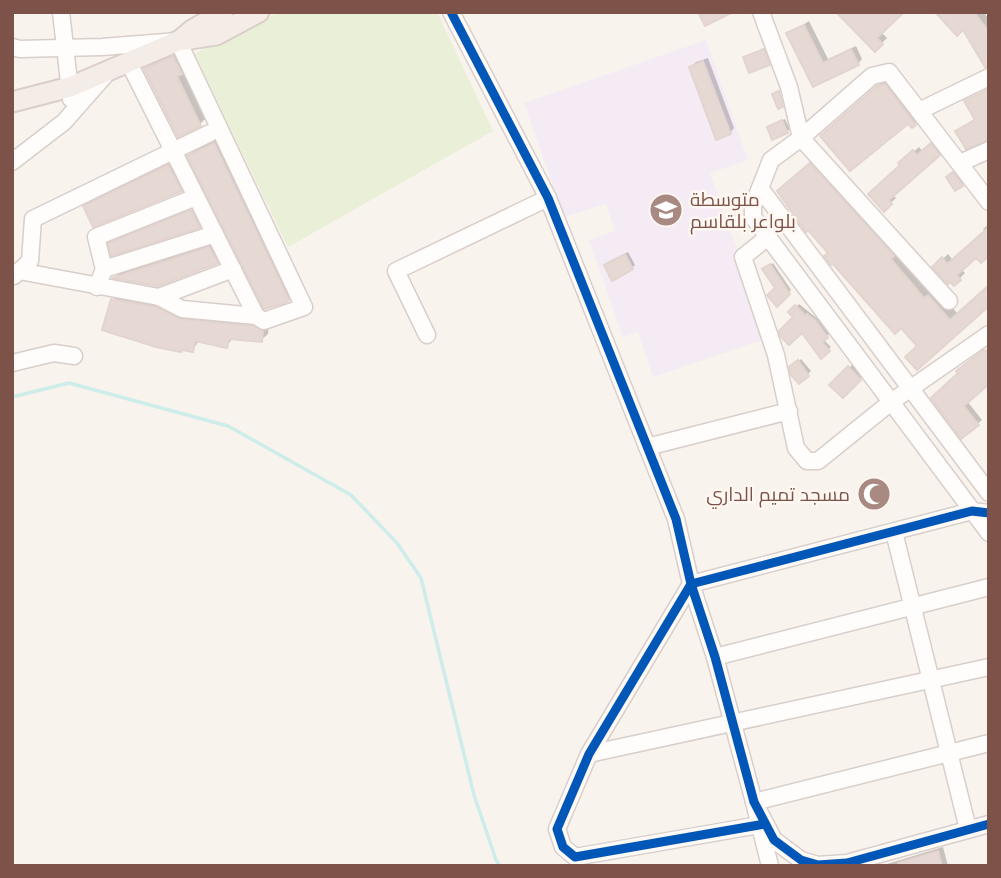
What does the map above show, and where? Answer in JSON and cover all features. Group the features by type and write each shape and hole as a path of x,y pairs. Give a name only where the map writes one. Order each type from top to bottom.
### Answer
{"main road":[{"path":"12,102 70,87 108,72 178,41 223,12"},
{"path":"178,41 216,35 259,12"}],"street":[{"path":"61,12 73,112"},
{"path":"451,12 548,198 676,519 691,584 715,657 762,824 770,866"},
{"path":"761,12 789,87 801,138 949,301"},
{"path":"15,48 65,49 178,41 304,307 264,321 256,316 182,309 159,297 16,274"},
{"path":"129,63 256,316"},
{"path":"12,162 64,122 108,72"},
{"path":"989,202 889,72 872,76 801,138 771,160 752,206 753,217 891,402 980,512 989,533"},
{"path":"919,111 989,77"},
{"path":"16,274 30,261 33,219 210,133"},
{"path":"960,163 989,150"},
{"path":"760,188 989,493"},
{"path":"97,287 104,270 96,237 196,197"},
{"path":"427,335 396,271 548,198"},
{"path":"104,270 215,234"},
{"path":"768,237 743,257 776,355 796,448 807,461 818,461 891,402 989,334"},
{"path":"159,297 233,269"},
{"path":"12,363 54,353 74,356"},
{"path":"647,447 789,411"},
{"path":"762,824 575,857 563,847 557,830 589,754 691,584 980,512"},
{"path":"894,532 968,829"},
{"path":"715,657 989,587"},
{"path":"589,754 989,667"},
{"path":"754,802 989,743"},
{"path":"762,824 774,841 801,860 818,865 847,863 989,824"}],"shaded area":[{"name":"متوسطة بلواعر بلقاسم","path":"706,40 748,160 710,173 768,338 653,377 638,332 623,337 589,240 615,231 606,204 564,217 524,103"}],"green space":[{"path":"279,12 437,12 493,131 288,247 194,54"}],"building":[{"path":"698,12 733,12 705,26"},
{"path":"836,12 904,12 877,38 883,44 875,52"},
{"path":"935,12 974,12 989,32 989,67 985,67 963,30 957,36"},
{"path":"804,25 823,63 851,49 859,65 813,87 786,33"},
{"path":"764,49 770,65 749,73 743,57"},
{"path":"173,56 182,74 177,76 201,126 178,137 144,69"},
{"path":"703,61 731,134 716,140 689,67"},
{"path":"885,84 916,125 912,128 908,124 850,171 820,136 877,86"},
{"path":"987,90 989,140 966,149 955,131 975,120 964,101"},
{"path":"779,91 783,107 778,109 772,94"},
{"path":"782,120 788,133 772,140 767,127"},
{"path":"214,143 289,300 284,303 264,309 187,156"},
{"path":"931,143 940,155 889,200 892,204 884,212 868,194 913,150 917,155"},
{"path":"810,163 894,256 891,259 924,298 928,295 950,320 989,285 989,306 917,370 905,357 917,346 901,328 895,334 833,264 831,265 824,256 828,253 809,231 806,232 777,191"},
{"path":"168,165 182,191 93,227 83,206"},
{"path":"953,172 963,186 955,191 946,177"},
{"path":"191,210 200,228 111,256 108,243"},
{"path":"989,227 989,256 981,263 976,258 957,275 961,280 954,286 950,282 948,284 932,267 942,257 947,264"},
{"path":"209,247 218,263 158,286 112,278"},
{"path":"625,254 633,269 612,281 604,265"},
{"path":"770,264 790,294 777,307 767,295 775,288 762,269"},
{"path":"111,299 156,307 181,319 253,326 263,331 262,342 229,339 227,348 195,341 193,352 156,347 102,330"},
{"path":"795,305 816,321 828,338 822,342 830,351 821,359 802,333 789,345 781,337 779,331 793,317 788,312"},
{"path":"984,350 989,355 989,384 964,406 979,425 961,439 931,398 958,373 956,371"},
{"path":"798,360 809,376 799,384 791,375 789,367"},
{"path":"848,366 861,380 843,398 829,385"},
{"path":"938,851 942,866 898,866 898,863"}],"waterway":[{"path":"12,397 69,383 228,426 351,495 397,543 421,578 474,795 500,866"}],"cycle path":[{"path":"451,12 548,198 676,519 691,584 715,657 754,802 774,840 801,860 818,865 847,863 989,824"},
{"path":"765,824 575,857 563,847 557,829 589,754 691,584 972,511 989,513"}],"place":[{"name":"متوسطة بلواعر بلقاسم","path":"666,210"},
{"name":"مسجد تميم الداري","path":"874,494"}]}
